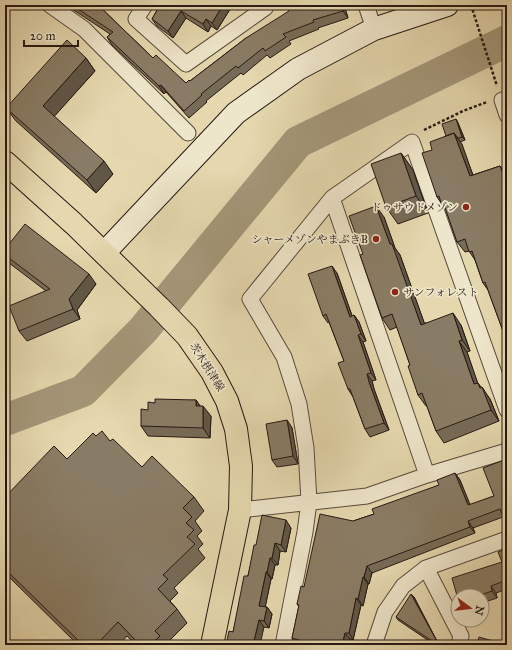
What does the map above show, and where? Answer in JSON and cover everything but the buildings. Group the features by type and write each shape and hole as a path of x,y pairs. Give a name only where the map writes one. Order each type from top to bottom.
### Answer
{"main road":[{"name":"茨木摂津線","path":"5,162 104,253 187,336 212,372 228,401 236,429 241,466 240,510 212,645"}],"street":[{"path":"50,5 84,29 188,133"},
{"path":"145,5 136,19 186,64 264,8 264,5"},
{"path":"366,5 374,29"},
{"path":"104,253 236,113 298,69 374,29 447,5"},
{"path":"504,99 507,115"},
{"path":"283,645 305,532 309,502 306,448 300,404 284,358 250,299 332,198 412,142 507,410"},
{"path":"332,198 427,475"},
{"path":"240,510 368,496 427,475 507,451"},
{"path":"374,645 385,612 403,586 426,568 507,539"},
{"path":"426,568 461,636 459,645"}],"path":[{"path":"470,5 504,99"},
{"path":"422,131 476,106"}],"waterway":[{"path":"5,420 83,391 143,330 298,142 507,41"}],"place":[{"name":"ドゥサウドメゾン","path":"466,207"},
{"name":"シャーメゾンやまぶきB","path":"376,239"},
{"name":"サンフォレスト","path":"395,292"}]}
